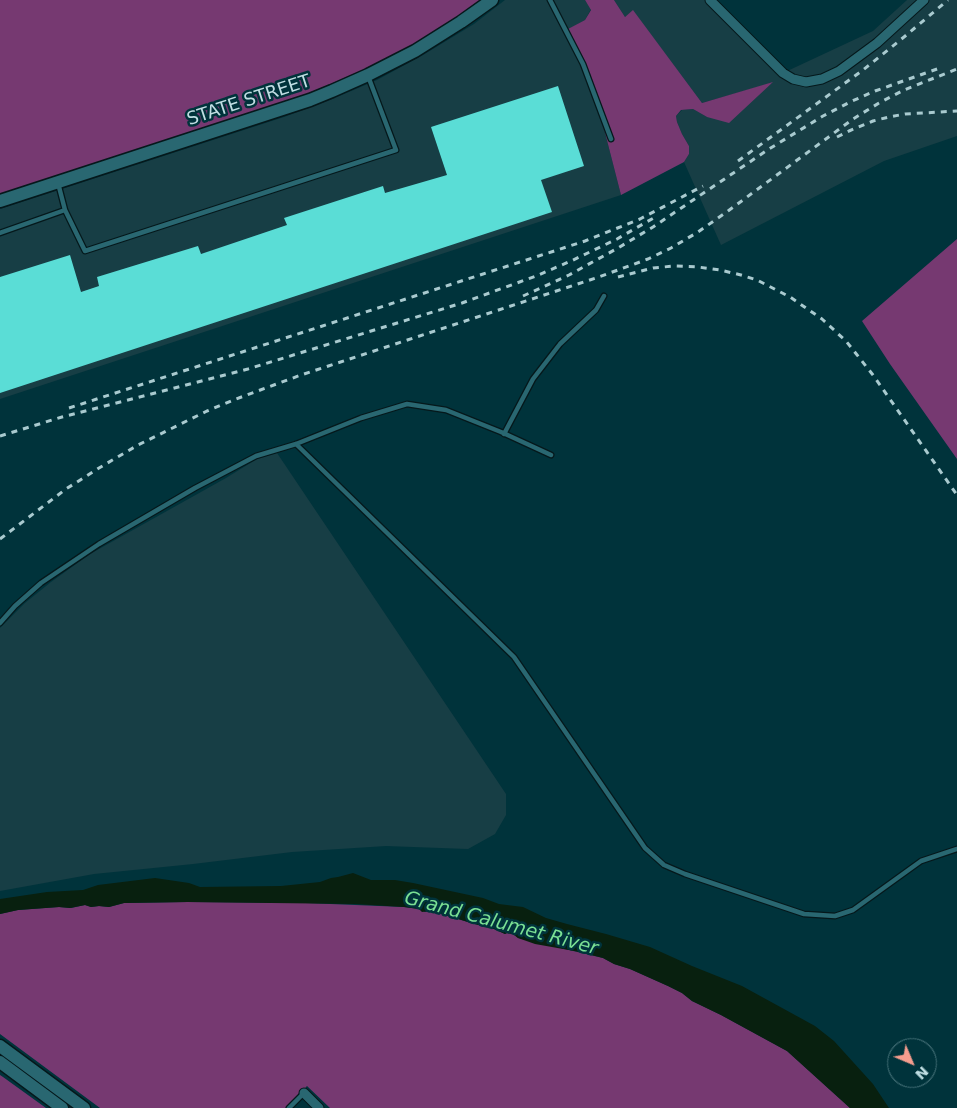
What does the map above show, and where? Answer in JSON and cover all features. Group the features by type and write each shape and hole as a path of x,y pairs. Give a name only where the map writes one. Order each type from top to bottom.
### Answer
{"street":[{"name":"STATE STREET","path":"0,201 310,100 368,75 415,51 439,37 492,0"},
{"path":"713,1 783,73 793,79 806,82 822,79 839,71 877,42 924,0"},
{"path":"0,1046 84,1108"},
{"path":"0,1062 62,1108"},
{"path":"304,1094 319,1108"}],"lane":[{"path":"550,0 583,64 611,139"},
{"path":"58,182 65,210 85,251 396,150 368,75"},
{"path":"0,232 65,210"},
{"path":"504,434 533,379 560,344 596,310 604,296"},
{"path":"0,623 15,606 41,583 99,544 195,488 256,456 296,444 361,418 407,404 446,410 551,455"},
{"path":"296,444 514,657 645,848 664,865 685,874 804,914 835,916 853,910 921,861 957,849"},
{"path":"289,1108 304,1094"}],"shaded area":[{"path":"0,0 482,0 406,49 319,89 201,130 0,195"},
{"path":"505,0 585,0 591,9 585,20 569,29 590,74 621,195 0,399 0,209 284,117 330,100 377,80 423,55 474,24"},
{"path":"585,0 614,0 625,17 633,10 702,103 773,82 729,123 707,117 693,109 681,110 676,116 677,122 689,146 689,154 684,162 621,195 590,74 568,29 585,20 591,10"},
{"path":"614,0 710,0 783,73 873,31 907,0 957,0 957,136 884,161 721,245 684,162 689,154 689,146 682,134 676,116 682,110 693,109 707,117 772,83 702,103 633,11 625,17"},
{"path":"957,239 957,459 862,321"},
{"path":"277,453 506,794 506,815 495,834 468,849 386,846 292,852 94,874 0,891 0,628 25,603 90,554 257,459"},
{"path":"124,903 306,903 419,909 425,912 439,913 505,934 513,934 518,938 603,958 682,993 692,1001 787,1051 850,1108 330,1108 307,1086 286,1108 100,1108 0,1034 0,914 18,910 71,908 85,905 109,907"},
{"path":"0,1075 3,1077 46,1108 0,1108"}],"water":[{"name":"Grand Calumet River","path":"353,873 371,880 395,880 413,883 483,898 499,904 523,907 546,918 650,947 742,986 815,1026 834,1041 873,1084 889,1108 850,1108 787,1051 692,1001 682,993 630,969 603,958 535,944 518,938 513,934 505,934 439,913 422,912 419,909 404,907 355,904 188,902 124,903 109,907 85,905 70,908 18,910 0,914 0,899 47,892 83,890 98,885 155,878 189,883 200,887 281,886 320,882"}],"building":[{"path":"558,86 584,166 541,180 552,212 0,393 0,277 70,255 81,292 99,286 97,277 198,246 201,254 287,225 284,218 383,186 385,193 447,175 431,127"}],"railway":[{"path":"738,161 863,70 948,0"},
{"path":"523,296 569,275 618,248 823,116 875,91 940,68"},
{"path":"0,539 66,489 99,468 138,445 207,411 301,375 596,278 648,259 671,248 728,211 853,119 904,90 957,69"},
{"path":"837,137 873,121 889,117 905,114 957,111"},
{"path":"69,408 585,241 640,219 703,186"},
{"path":"0,436 62,417 248,369 462,303 571,261 617,239 657,216"},
{"path":"618,277 653,268 674,266 698,267 720,270 757,280 790,297 822,319 846,341 873,375 957,495"}]}
